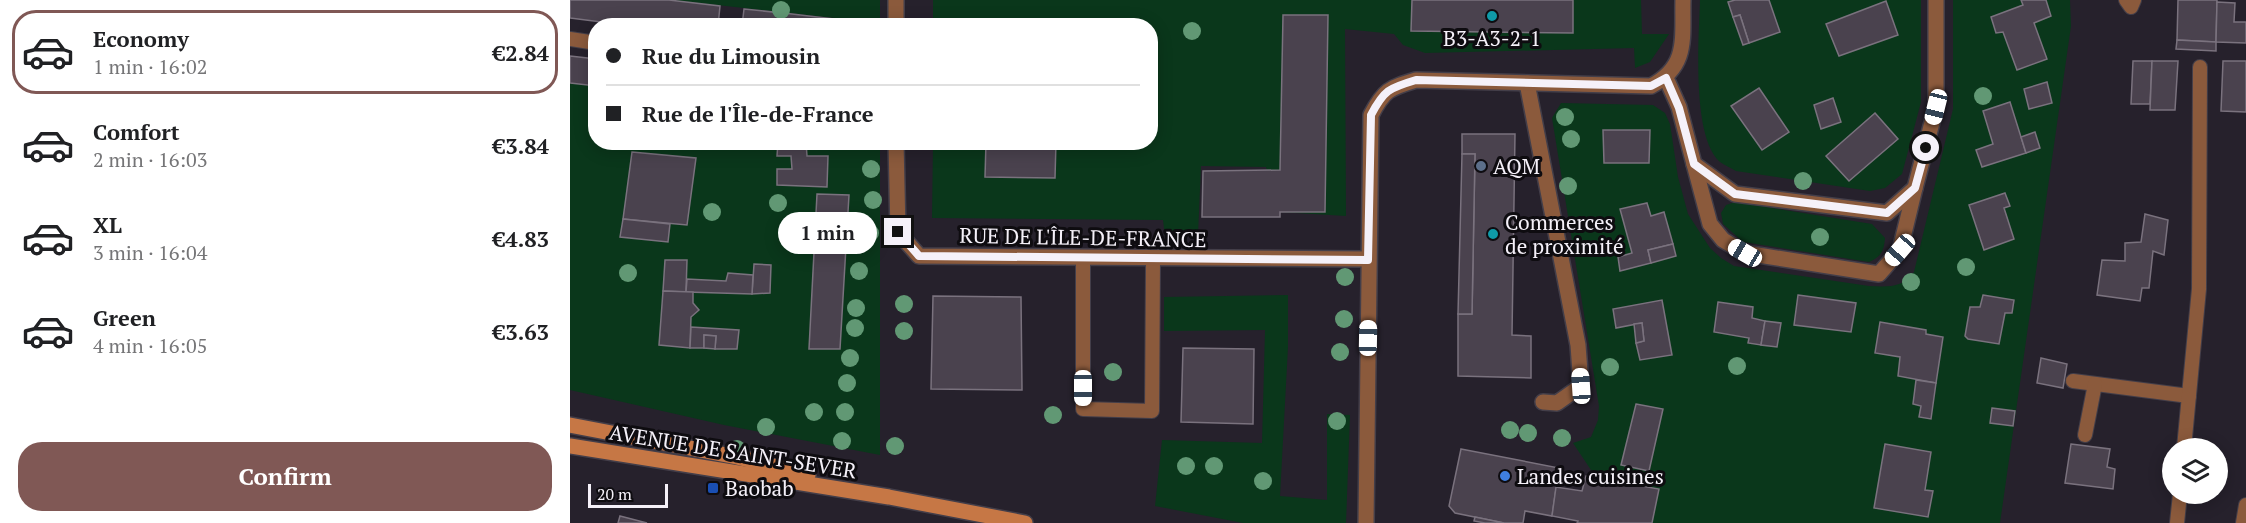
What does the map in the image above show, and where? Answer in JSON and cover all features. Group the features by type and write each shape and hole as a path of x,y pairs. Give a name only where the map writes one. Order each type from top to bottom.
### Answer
{"main road":[{"name":"AVENUE DE SAINT-SEVER","path":"570,425 737,457 985,520 1025,523"},
{"name":"AVENUE DE SAINT-SEVER","path":"570,446 889,497"}],"street":[{"path":"896,0 896,18"},
{"path":"1366,523 1371,115 1382,94 1392,87 1416,80 1651,86 1666,78 1679,62 1682,45 1683,0"},
{"path":"1666,78 1679,108 1710,224 1723,240 1745,253 1879,274 1900,250 1936,107 1936,0"},
{"path":"1527,83 1578,345 1581,386 1557,403 1543,402"},
{"name":"RUE DE L'ÎLE-DE-FRANCE","path":"896,150 898,232 919,256 1153,260 1368,260"},
{"path":"1694,164 1735,194 1887,213 1915,188"}],"lane":[{"path":"2126,0 2131,7 2134,0"},
{"path":"570,39 588,42"},
{"path":"2185,438 2199,289 2200,67"},
{"path":"1083,259 1083,409 1142,411 1152,411 1153,260"},
{"path":"2073,381 2189,396"},
{"path":"2085,435 2095,384"},
{"path":"2177,523 2179,504"},
{"path":"2243,523 2246,505"}],"green space":[{"path":"672,0 880,0 880,18 835,18"},
{"path":"933,0 1412,0 1411,31 1496,32 1573,0 1641,0 1642,34 1669,34 1650,62 1635,68 1634,48 1425,53 1403,45 1394,34 1345,29 1346,216 1280,212 1266,167 1201,166 1198,235 1165,237 1163,220 932,218 933,150 1158,150 1158,18 933,18"},
{"path":"1700,0 1921,0 1921,102 1902,174 1885,188 1870,191 1736,171 1720,162 1711,149 1704,131 1701,109 1698,60"},
{"path":"1953,0 2070,0 2071,26 2000,523 1652,523 1597,479 1573,443 1591,437 1598,420 1599,406 1552,118 1561,103 1653,105 1665,113 1670,124 1678,177 1688,214 1710,248 1734,266 1869,286 1900,284 1914,272 1953,109"},
{"path":"570,83 588,85 588,150 880,150 880,455 724,425 570,390"},
{"path":"1735,202 1872,224 1885,238 1884,247 1879,256 1869,262 1743,242 1723,224 1721,213 1726,205"},
{"path":"1288,295 1288,347 1280,496 1327,500 1327,414 1350,415 1346,523 1243,523 1155,506 1162,440 1262,443 1265,330 1164,331 1164,297"}],"building":[{"path":"570,0 669,0 720,6 719,18 588,18 588,20 570,18"},
{"name":"B3-A3-2-1","path":"1412,0 1573,0 1573,33 1411,31"},
{"path":"1769,0 1780,32 1749,43 1740,15 1733,17 1728,2"},
{"path":"2021,0 2046,0 2051,16 2034,23 2047,59 2017,70 2003,32 1996,33 1991,17 2023,5"},
{"path":"2178,0 2217,0 2216,42 2177,40"},
{"path":"1886,1 1898,35 1839,56 1826,24"},
{"path":"2217,2 2235,3 2234,22 2246,22 2246,43 2216,42"},
{"path":"744,9 825,18 743,18"},
{"path":"1283,15 1328,15 1325,212 1280,212 1280,217 1202,217 1203,171 1280,170"},
{"path":"1740,15 1749,43 1743,45 1733,17"},
{"path":"2177,40 2216,42 2216,51 2176,49"},
{"path":"570,56 588,58 588,85 570,83"},
{"path":"2133,61 2152,61 2150,104 2131,104"},
{"path":"2152,61 2178,61 2175,110 2150,110"},
{"path":"2223,61 2246,61 2246,112 2221,111"},
{"path":"2047,82 2052,103 2029,109 2024,89"},
{"path":"1759,88 1789,132 1762,150 1731,106"},
{"path":"1833,98 1841,122 1821,129 1814,105"},
{"path":"2010,102 2026,153 1982,167 1976,150 1993,144 1983,111"},
{"path":"1875,113 1898,139 1849,181 1826,156"},
{"path":"1603,130 1650,130 1649,163 1604,163"},
{"path":"2035,132 2040,148 2026,153 2021,137"},
{"name":"Commerces de proximité","path":"1462,134 1515,134 1512,335 1531,336 1531,378 1458,376 1458,314 1472,314 1475,154 1462,154"},
{"path":"777,150 807,150 807,156 828,156 827,187 777,185 777,169 792,169 791,156 777,156"},
{"path":"986,150 1056,150 1055,178 985,177"},
{"path":"632,152 696,158 687,225 623,219"},
{"path":"1462,154 1475,154 1472,314 1458,314"},
{"path":"2005,193 2010,206 2004,208 2014,239 1984,250 1969,205"},
{"path":"817,194 849,195 840,349 809,349"},
{"path":"1647,203 1651,216 1664,212 1673,244 1648,250 1651,263 1620,271 1618,257 1632,253 1620,209"},
{"path":"2145,214 2168,220 2164,255 2153,251 2149,288 2142,288 2140,301 2097,295 2102,260 2125,261 2125,243 2141,242"},
{"path":"623,219 670,224 668,242 620,237"},
{"path":"1673,244 1676,256 1651,263 1648,250"},
{"path":"665,260 687,260 686,292 663,291"},
{"path":"754,264 771,265 770,293 752,294"},
{"path":"728,273 753,275 752,294 686,292 687,279 726,281"},
{"path":"663,291 693,292 693,303 699,310 691,317 690,348 659,345"},
{"path":"1798,295 1856,303 1851,332 1794,325"},
{"path":"1983,295 2014,300 2012,313 2005,313 1999,344 1968,339 1965,336 1970,307 1980,307"},
{"path":"933,296 1021,297 1022,390 931,389"},
{"path":"1662,300 1672,355 1640,360 1636,343 1644,341 1642,323 1616,328 1613,309"},
{"path":"1718,302 1753,307 1752,318 1765,321 1761,345 1748,343 1749,338 1714,332"},
{"path":"1765,321 1781,323 1777,347 1761,345"},
{"path":"1880,322 1926,330 1926,334 1943,337 1936,383 1898,376 1900,357 1875,353"},
{"path":"1642,323 1644,341 1636,343 1634,324"},
{"path":"691,327 739,330 737,349 715,349 716,336 704,335 704,348 690,348"},
{"path":"704,335 716,336 715,349 704,348"},
{"path":"1183,348 1254,349 1253,424 1181,422"},
{"path":"2041,358 2067,364 2063,388 2037,383"},
{"path":"1916,380 1936,383 1931,419 1919,417 1921,406 1913,404"},
{"path":"1636,404 1663,409 1649,471 1621,465"},
{"path":"1992,408 2015,411 2013,426 1990,423"},
{"path":"1885,444 1931,452 1925,490 1933,491 1928,517 1874,508"},
{"path":"2071,444 2110,449 2107,467 2115,469 2113,489 2065,483"},
{"path":"1461,449 1559,468 1552,516 1525,511 1523,523 1504,523 1455,513 1449,506"},
{"path":"1586,476 1659,489 1652,523 1577,523 1578,521 1552,516 1556,487 1582,491"},
{"path":"620,516 647,523 618,523"},
{"path":"1475,517 1504,523 1474,521"}],"place":[{"name":"B3-A3-2-1","path":"1492,16"},
{"name":"AQM","path":"1481,166"},
{"name":"Commerces de proximité","path":"1493,234"},
{"name":"Landes cuisines","path":"1505,476"},
{"name":"Baobab","path":"713,488"}],"route":[{"path":"898,232 919,256 1153,260 1368,260 1371,115 1382,94 1392,87 1416,80 1651,86 1666,78 1679,108 1694,164 1735,194 1887,213 1915,188 1926,148"}]}
